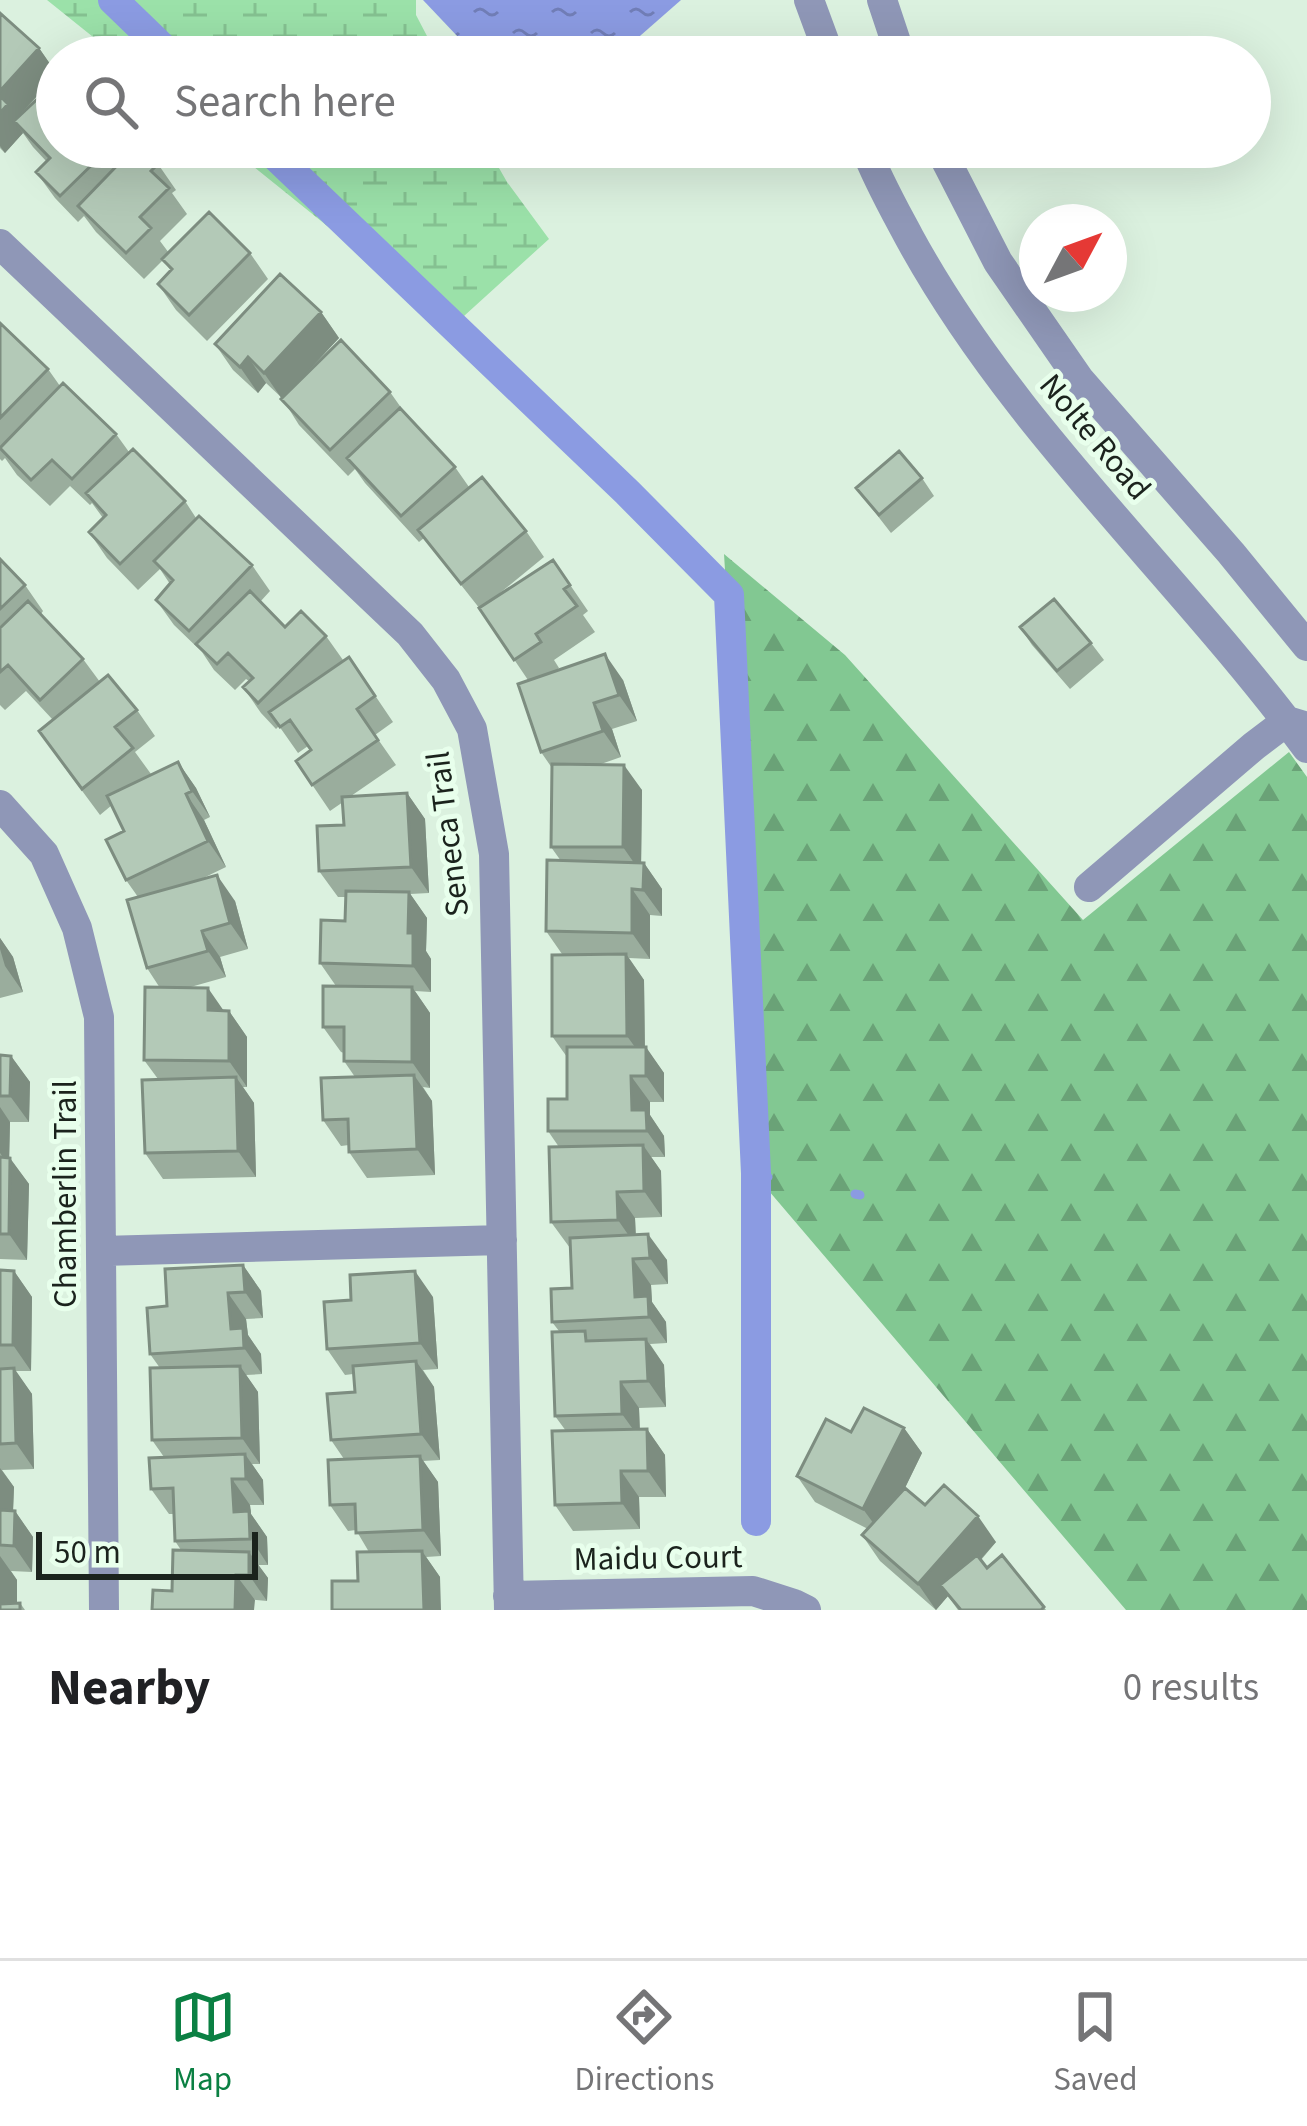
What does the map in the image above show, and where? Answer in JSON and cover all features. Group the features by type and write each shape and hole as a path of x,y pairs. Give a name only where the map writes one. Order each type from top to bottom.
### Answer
{"street":[{"path":"809,0 822,36"},
{"path":"882,0 894,36"},
{"name":"Nolte Road","path":"873,168 938,291 1025,412 1297,724 1307,748"},
{"name":"Nolte Road","path":"950,168 998,262 1079,380 1307,646"},
{"name":"Seneca Trail","path":"0,244 410,634 446,680 472,729 494,854 508,1603"},
{"path":"1088,887 1297,724"},
{"name":"Chamberlin Trail","path":"0,805 44,854 77,928 99,1017 104,1610"},
{"path":"101,1251 502,1240"},
{"name":"Maidu Court","path":"508,1603 753,1592 806,1610"}],"green space":[{"path":"47,0 416,0 416,15 427,36 92,36"},
{"path":"255,168 499,168 549,239 454,328"},
{"path":"724,554 845,655 1083,920 1289,752 1307,777 1307,1610 1126,1610 763,1184"}],"water":[{"path":"423,0 681,0 640,36 457,36"}],"building":[{"path":"0,13 36,45 36,51 0,91"},
{"path":"36,100 36,144 14,121"},
{"path":"40,168 89,168 60,196 36,172"},
{"path":"115,168 154,168 151,171 169,188 140,217 151,228 126,253 78,206"},
{"path":"209,212 250,253 189,315 158,284 172,269 162,259"},
{"path":"280,274 321,312 264,373 248,357 240,367 215,344"},
{"path":"0,323 48,369 0,418"},
{"path":"341,340 390,392 330,450 281,399"},
{"path":"63,383 116,434 72,479 52,460 31,480 0,448"},
{"path":"400,408 455,467 401,516 347,458"},
{"path":"133,449 185,501 120,564 89,532 106,515 86,493"},
{"path":"899,451 922,478 879,515 856,488"},
{"path":"482,477 526,531 461,584 418,530"},
{"path":"199,516 252,565 189,631 156,600 173,580 154,561"},
{"path":"0,559 25,585 0,609"},
{"path":"553,560 570,585 564,589 577,606 536,634 541,642 514,660 479,608"},
{"path":"250,591 285,627 301,611 326,636 258,703 243,687 253,678 228,653 217,664 196,644"},
{"path":"1054,599 1091,643 1057,671 1020,627"},
{"path":"28,601 83,659 40,700 8,665 0,672 0,628"},
{"path":"605,654 619,695 594,703 603,731 541,752 518,684"},
{"path":"349,657 375,696 357,709 378,740 312,785 296,761 311,750 290,720 280,727 269,712"},
{"path":"108,675 137,710 115,727 133,748 82,789 39,731"},
{"path":"178,762 192,791 186,794 208,841 126,880 106,840 124,831 107,796"},
{"path":"552,764 624,765 623,847 551,847"},
{"path":"407,793 411,867 319,871 317,826 344,825 342,797"},
{"path":"547,860 644,863 643,890 632,889 632,933 546,931"},
{"path":"217,875 230,923 202,931 208,951 147,968 127,900"},
{"path":"346,891 409,892 413,966 320,963 321,920 345,921"},
{"path":"626,954 627,1036 552,1036 552,955"},
{"path":"323,986 412,987 412,1062 344,1061 344,1027 323,1027"},
{"path":"145,987 208,988 208,1010 229,1011 229,1061 144,1060"},
{"path":"567,1047 646,1047 646,1076 631,1076 632,1110 646,1110 647,1131 548,1131 548,1099 567,1099"},
{"path":"0,1055 11,1056 10,1096 0,1096"},
{"path":"414,1075 417,1149 349,1152 348,1119 323,1120 321,1078"},
{"path":"236,1077 238,1151 145,1153 142,1080"},
{"path":"643,1145 644,1191 617,1192 618,1220 551,1222 549,1147"},
{"path":"0,1157 10,1158 9,1234 0,1234"},
{"path":"648,1234 650,1258 633,1259 635,1297 648,1296 649,1317 552,1322 551,1289 572,1288 570,1238"},
{"path":"243,1265 245,1292 228,1293 231,1329 243,1328 244,1348 150,1354 147,1308 167,1306 165,1269"},
{"path":"0,1270 14,1271 13,1345 0,1345"},
{"path":"415,1271 420,1343 327,1349 324,1302 351,1300 350,1275"},
{"path":"585,1331 586,1341 646,1339 648,1381 621,1382 622,1414 555,1416 552,1332"},
{"path":"416,1361 421,1434 331,1440 327,1394 355,1392 353,1366"},
{"path":"240,1366 242,1438 152,1440 150,1368"},
{"path":"14,1368 16,1443 0,1444 0,1369"},
{"path":"864,1408 904,1428 863,1509 797,1476 826,1419 851,1432"},
{"path":"647,1429 648,1471 621,1471 622,1503 555,1505 552,1431"},
{"path":"245,1454 246,1479 232,1479 234,1512 249,1511 250,1539 175,1541 173,1488 151,1489 149,1458"},
{"path":"420,1456 423,1530 356,1533 355,1504 330,1505 328,1460"},
{"path":"944,1485 978,1516 918,1584 862,1535 905,1488 925,1505"},
{"path":"0,1510 15,1511 14,1546 0,1545"},
{"path":"173,1550 249,1552 249,1575 236,1575 235,1610 152,1610 153,1590 172,1591"},
{"path":"422,1551 424,1610 332,1610 332,1581 358,1581 357,1552"},
{"path":"977,1555 987,1568 1002,1555 1044,1607 961,1610 940,1585"},
{"path":"20,1603 20,1610 0,1610 0,1604"}],"waterway":[{"path":"113,0 150,36"},
{"path":"288,168 729,595 756,1173 756,1521"},
{"path":"756,1173 768,1177"},
{"path":"855,1194 860,1195"}]}
